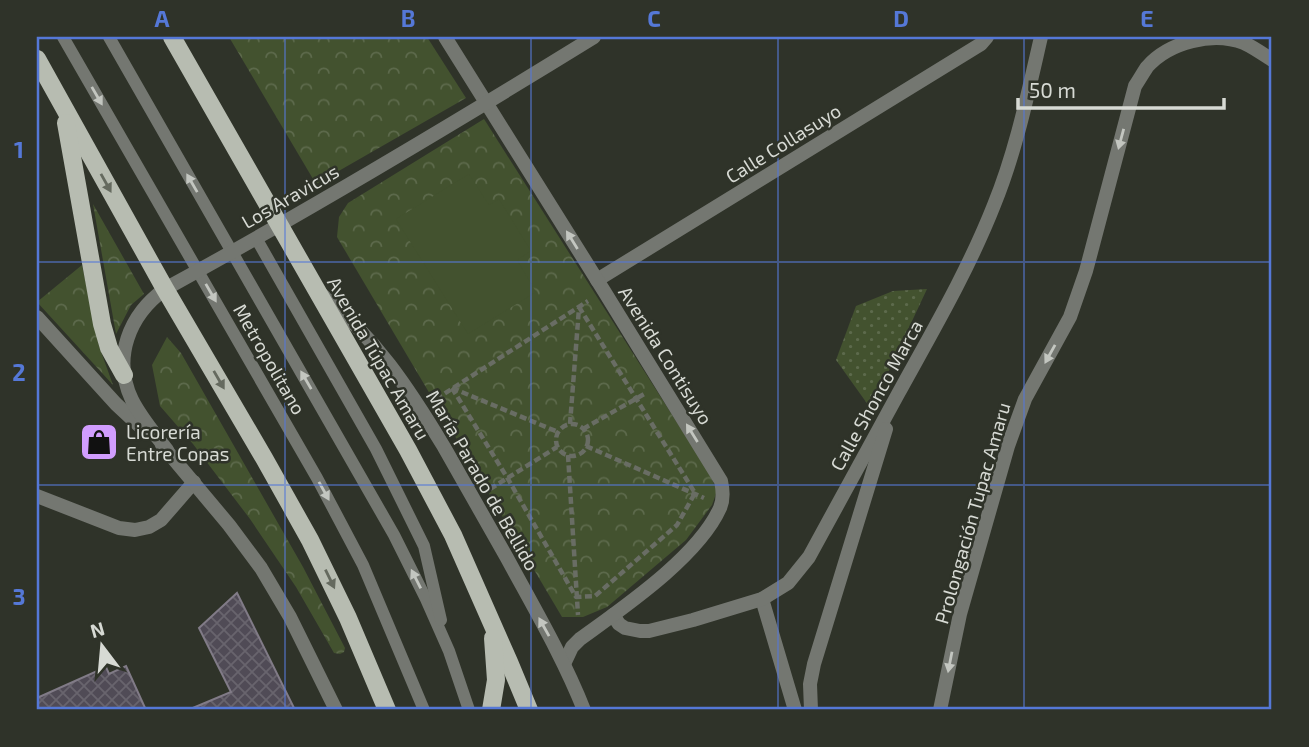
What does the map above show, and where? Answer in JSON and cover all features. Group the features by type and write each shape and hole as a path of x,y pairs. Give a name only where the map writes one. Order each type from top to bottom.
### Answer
{"main road":[{"name":"Avenida Túpac Amaru","path":"172,37 408,450 453,535 529,710"},
{"path":"37,59 165,289 310,540 348,618 387,710"},
{"path":"61,103 102,324 109,348 124,375"},
{"path":"491,621 496,680 491,710"}],"street":[{"name":"Avenida Contisuyo","path":"444,37 721,481 721,506"},
{"name":"Los Aravicus","path":"167,450 139,412 124,375 124,349 128,335 139,313 154,297 487,104 594,37"},
{"name":"Calle Collasuyo","path":"597,280 981,44 987,37"},
{"name":"Calle Shonco Marca","path":"613,615 619,624 632,630 649,631 693,620 761,599 788,583 809,557 947,307 976,248 995,203 1024,112 1041,37"},
{"name":"Prolongación Tupac Amaru","path":"940,710 960,614 1008,446 1026,399 1070,317 1086,271 1135,86 1148,66 1166,51 1189,41 1216,38 1243,43 1272,60"},
{"name":"María Parado de Bellido","path":"317,291 384,356 421,409 474,499 564,664 584,710"},
{"path":"37,317 116,404 167,450 261,568 290,617 337,710"},
{"path":"811,710 810,684 814,664 894,401"},
{"path":"37,496 119,528 135,530 149,527 161,520 194,482"},
{"path":"564,664 569,652 580,639 679,561 704,534 721,506"},
{"path":"761,599 795,710"}],"lane":[{"name":"Metropolitano","path":"63,37 352,543 424,710"},
{"name":"Metropolitano","path":"109,37 383,513 449,651 469,710"},
{"name":"Metropolitano","path":"256,238 376,449 424,546 449,651"}],"path":[{"path":"421,409 579,307"},
{"path":"579,307 695,494"},
{"path":"570,424 579,307"},
{"path":"583,429 661,383"},
{"path":"452,388 558,432"},
{"path":"452,388 576,597"},
{"path":"570,424 577,425 587,435 586,446 576,455 561,452 556,442 558,432 570,424"},
{"path":"586,446 721,506"},
{"path":"474,499 557,447"},
{"path":"568,455 576,597"},
{"path":"576,597 595,596 667,534 677,525 695,494"}],"green space":[{"path":"229,37 427,37 466,98 316,184"},
{"path":"484,119 709,473 717,491 712,505 686,540 607,607 583,617 562,617 337,237 339,217 348,203"},
{"path":"469,174 489,205 499,199 531,251 517,260 536,292 468,334 396,219"},
{"path":"93,204 144,294 131,305 116,334"},
{"path":"82,265 99,346 113,385 37,302"},
{"path":"927,289 871,409 836,360 856,306 893,291"},
{"path":"167,337 181,353 303,567 345,648 344,652 334,653 296,587 250,519 193,444 160,406 152,365"}],"building":[{"path":"237,593 295,710 188,710 231,692 199,628"},
{"path":"126,666 146,710 37,710 37,698 106,667 109,674"}],"place":[{"name":"Licorería Entre Copas","path":"99,442"}]}
